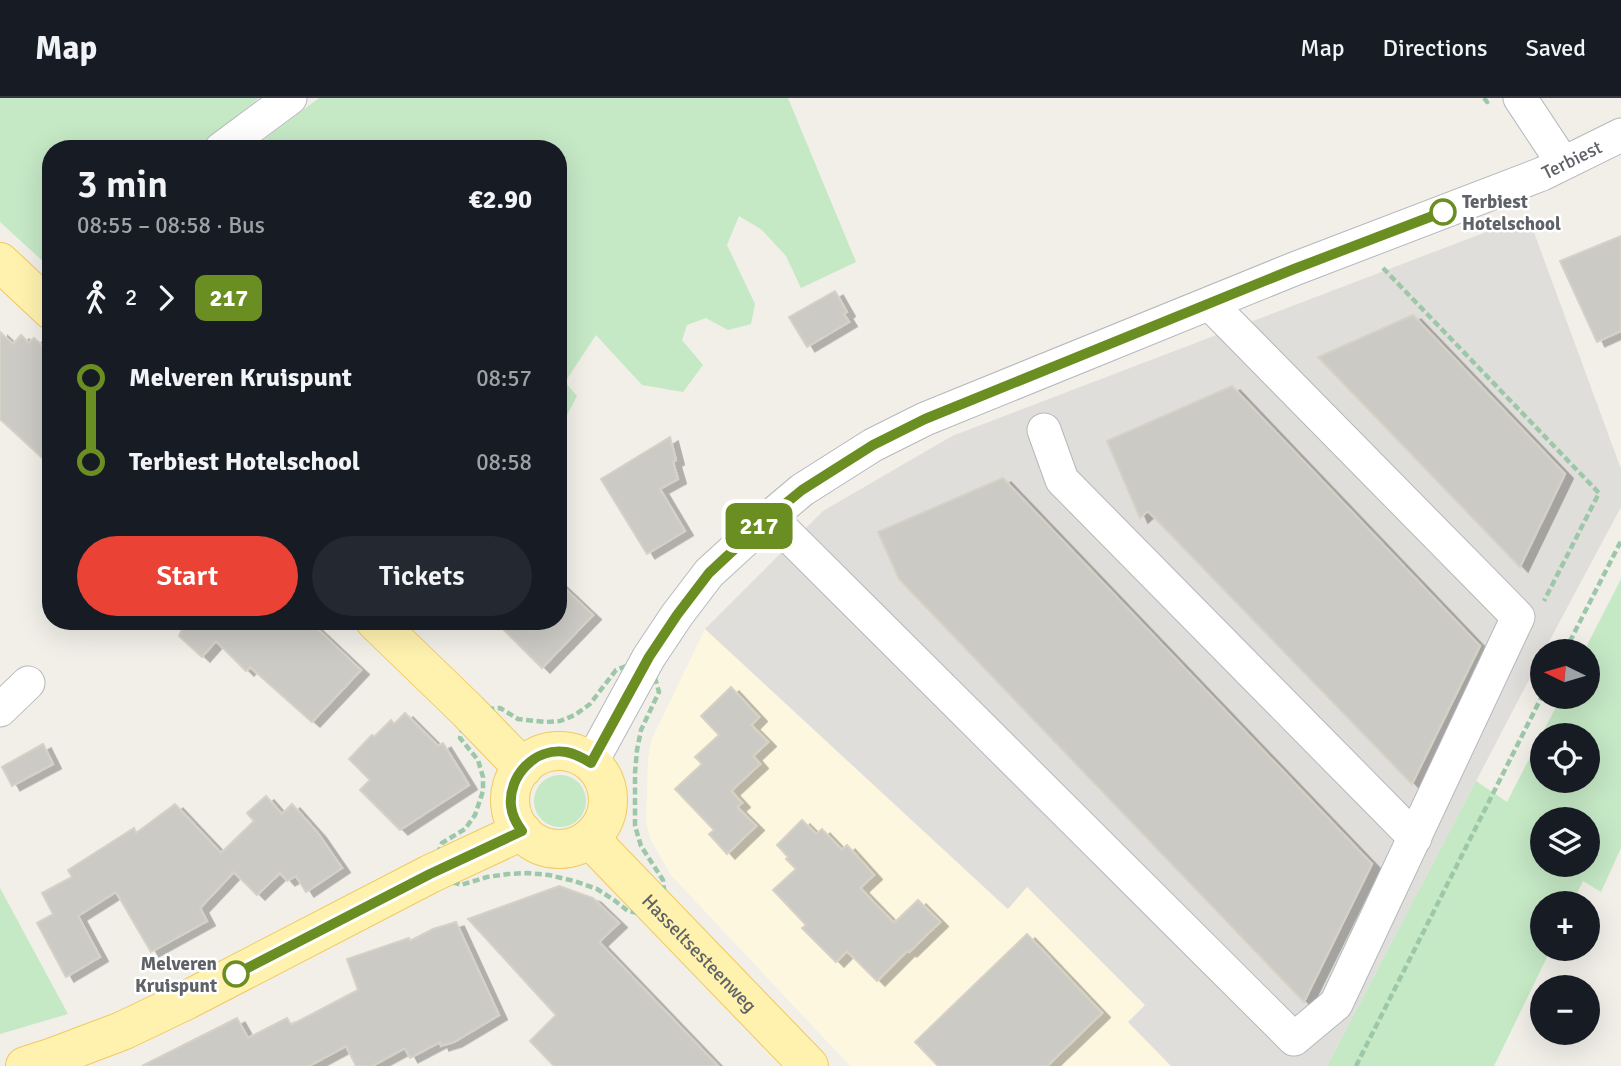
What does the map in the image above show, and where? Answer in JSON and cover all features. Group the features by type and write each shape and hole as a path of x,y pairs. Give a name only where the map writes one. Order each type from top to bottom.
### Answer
{"main road":[{"path":"0,262 42,299"},
{"path":"384,630 523,768"},
{"path":"548,753 578,755 591,763 602,776 607,792 607,810 602,826 590,839 577,846 555,849 533,842 514,820 511,806 515,779 523,768 534,758 548,753"},
{"path":"25,1066 133,1026 430,874 522,831"},
{"name":"Hasseltsesteenweg","path":"590,839 809,1066"}],"street":[{"path":"233,140 290,98"},
{"path":"1520,98 1563,163"},
{"name":"Terbiest","path":"591,763 649,657 709,573 802,490 873,445 925,419 1360,244 1542,174 1621,135"},
{"path":"769,517 1294,1038 1336,1004 1518,617 1210,304"},
{"path":"1044,430 1062,480 1415,838"},
{"path":"0,710 28,683"}],"path":[{"path":"1360,244 1599,493 1541,609 1518,617"},
{"path":"1571,639 1621,541"},
{"path":"649,657 659,692 641,730 637,750 635,826 640,846 663,880 667,918 628,911 597,889 549,875 509,874 486,877 461,885 430,874 442,843 465,828 475,815 483,791 478,760 460,738 468,711 500,708 518,719 560,721 590,705 616,670 649,657"},
{"path":"1356,1066 1535,709"}],"shaded area":[{"path":"1528,216 1621,469 1621,507 1550,639 1530,639 1530,678 1327,1066 1171,1066 1128,1022 1145,1005 1027,887 1008,909 705,629 823,511 952,436"},
{"path":"705,629 1007,909 1027,886 1146,1006 1128,1022 1171,1066 850,1066 671,875 651,840 646,823 651,741"}],"green space":[{"path":"0,98 259,98 207,140 42,140 42,260 0,222"},
{"path":"319,98 788,98 856,262 801,288 786,256 762,230 739,216 727,245 755,304 751,324 728,330 706,318 687,325 682,340 703,365 683,392 642,385 596,335 567,379 567,140 263,140"},
{"path":"567,384 577,396 567,415"},
{"path":"1621,579 1621,848 1601,892 1583,881 1578,891 1530,891 1530,961 1545,961 1538,975 1530,975 1530,992 1494,1066 1327,1066 1476,781 1507,802 1530,757 1530,793 1600,793 1600,723 1548,723 1555,709 1600,709 1600,639 1590,639"},
{"path":"560,775 579,782 586,801 579,820 560,827 541,820 534,801 541,782"},
{"path":"0,888 68,1014 0,1034"}],"building":[{"path":"1621,236 1621,331 1597,342 1560,261"},
{"path":"835,291 847,312 844,314 849,322 807,347 789,317"},
{"path":"1413,315 1565,474 1520,567 1318,357"},
{"path":"0,332 13,344 21,335 29,343 34,338 42,346 42,458 0,419"},
{"path":"1232,386 1480,646 1412,784 1148,511 1140,518 1107,441"},
{"path":"670,437 678,479 660,489 685,531 647,554 601,479"},
{"path":"1003,478 1372,864 1304,1002 899,579 878,532"},
{"path":"567,590 593,615 542,668 504,630 567,630"},
{"path":"182,630 319,630 361,670 312,722 250,667 246,671 216,641 202,657 179,636"},
{"path":"731,687 759,717 751,725 768,742 753,756 760,764 731,791 742,803 737,807 756,826 727,854 709,834 714,830 675,789 702,764 695,757 719,735 701,716"},
{"path":"405,713 438,746 443,743 469,785 400,830 360,790 370,780 349,759 372,735 374,737 391,720 394,724"},
{"path":"43,744 53,764 12,786 2,767"},
{"path":"266,796 282,814 292,804 318,833 342,868 306,892 296,876 287,881 280,873 257,895 234,872 200,908 207,921 151,952 116,892 78,916 100,957 66,977 37,923 53,914 42,893 72,877 68,870 134,828 136,833 175,804 221,853 254,821 247,813"},
{"path":"802,820 816,834 822,829 842,850 847,845 874,875 860,888 894,923 918,900 940,922 877,981 847,951 836,962 802,928 806,925 773,890 796,869 777,845"},
{"path":"559,886 593,898 619,923 599,942 718,1066 554,1066 530,1041 556,1015 468,919"},
{"path":"456,922 499,1015 454,1042 441,1046 440,1042 410,1058 405,1048 372,1066 356,1066 346,1046 309,1066 142,1066 237,1018 248,1038 287,1018 291,1025 358,990 347,959 409,938 410,941 433,929"},
{"path":"1027,934 1102,1013 1047,1066 938,1066 915,1042"}],"bus line":[{"name":"217","path":"236,974 430,874 522,831 514,820 511,792 515,779 523,768 534,758 548,753 578,755 591,763 649,657 709,573 802,490 873,445 925,419 1294,269 1443,212"}],"place":[{"name":"Terbiest Hotelschool","path":"1443,212"},
{"name":"Melveren Kruispunt","path":"236,974"}]}
